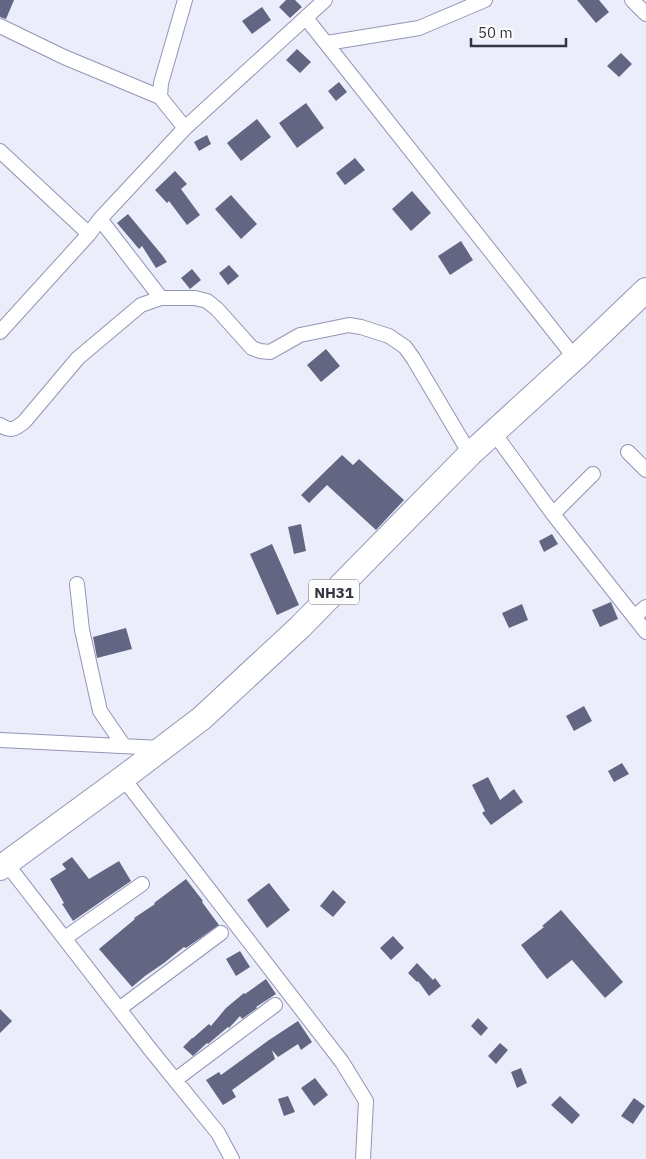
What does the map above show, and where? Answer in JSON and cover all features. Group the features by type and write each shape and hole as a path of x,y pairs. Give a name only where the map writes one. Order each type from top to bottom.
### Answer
{"highway":[{"name":"NH31","path":"3,865 202,718 300,627 470,454 645,292"}],"street":[{"path":"160,97 161,84 185,0"},
{"path":"0,332 89,234 100,219 185,128 326,0"},
{"path":"327,44 419,28 485,0"},
{"path":"632,0 646,14"},
{"path":"306,18 575,358"},
{"path":"0,26 64,57 160,97 185,128"},
{"path":"0,151 89,234"},
{"path":"100,219 161,298"},
{"path":"0,425 6,429 16,429 78,358 141,305 161,298 195,298 208,301 252,348 260,352 270,352 300,335 349,325 389,336 405,347 470,454"},
{"path":"494,433 553,514 646,632"},
{"path":"628,452 646,470"},
{"path":"553,514 593,474"},
{"path":"77,584 82,630 100,711 124,746"},
{"path":"634,617 646,607"},
{"path":"0,740 161,748"},
{"path":"123,778 342,1062 366,1101 363,1159"},
{"path":"3,865 64,938 218,1133 232,1159"},
{"path":"64,938 142,884"},
{"path":"119,1008 221,932"},
{"path":"175,1080 274,1005"}],"building":[{"path":"0,0 14,0 6,19 0,17"},
{"path":"286,0 295,0 302,7 290,18 279,7"},
{"path":"577,0 599,0 609,12 596,23"},
{"path":"262,7 271,20 252,34 242,21"},
{"path":"297,49 311,62 300,73 286,60"},
{"path":"621,53 632,64 619,77 607,66"},
{"path":"339,82 347,92 336,101 328,91"},
{"path":"306,103 324,128 297,148 279,123"},
{"path":"257,119 271,137 241,161 227,143"},
{"path":"207,135 211,144 199,151 194,142"},
{"path":"355,158 365,170 345,185 336,173"},
{"path":"175,171 187,184 181,189 200,215 187,225 169,201 167,203 155,190"},
{"path":"412,191 431,213 411,231 392,209"},
{"path":"231,195 257,224 241,239 215,209"},
{"path":"128,214 167,262 156,268 142,246 139,249 117,223"},
{"path":"461,241 473,260 450,275 438,256"},
{"path":"229,265 239,276 228,285 219,273"},
{"path":"192,269 201,280 190,289 181,278"},
{"path":"326,349 340,366 321,382 307,365"},
{"path":"342,455 353,465 359,459 404,500 376,530 327,485 309,503 301,495"},
{"path":"301,524 306,551 294,554 288,527"},
{"path":"552,534 558,544 544,552 539,541"},
{"path":"272,544 299,605 277,615 250,554"},
{"path":"611,602 618,619 600,627 592,610"},
{"path":"522,604 528,620 509,628 502,613"},
{"path":"126,628 132,649 97,658 93,637"},
{"path":"584,706 592,721 574,731 566,716"},
{"path":"622,763 629,774 614,782 608,771"},
{"path":"488,777 500,800 514,789 523,802 491,825 482,813 485,811 472,785"},
{"path":"72,857 89,879 119,861 131,881 73,921 50,879 66,869 62,864"},
{"path":"186,879 219,925 186,948 184,947 132,987 99,949 134,918"},
{"path":"269,883 290,910 267,928 247,900"},
{"path":"333,890 346,902 333,917 320,906"},
{"path":"561,910 623,982 605,998 572,960 547,979 521,945 544,927 542,926"},
{"path":"393,936 404,948 391,960 380,948"},
{"path":"240,951 250,967 236,976 226,959"},
{"path":"417,963 433,980 435,978 441,986 429,996 418,981 408,973"},
{"path":"266,979 276,994 242,1019 240,1016 229,1028 207,1043 193,1056 183,1047 209,1024 211,1026 226,1008 244,993"},
{"path":"0,1009 12,1021 0,1033"},
{"path":"478,1018 488,1028 481,1036 471,1026"},
{"path":"298,1021 312,1042 301,1050 298,1044 278,1057 272,1050 275,1059 232,1090 236,1097 223,1105 206,1080 219,1072 221,1075"},
{"path":"500,1043 508,1050 496,1064 488,1056"},
{"path":"521,1068 527,1083 517,1088 511,1072"},
{"path":"315,1078 328,1095 314,1106 301,1088"},
{"path":"288,1096 295,1112 284,1116 278,1099"},
{"path":"560,1096 580,1115 572,1124 551,1105"},
{"path":"634,1098 645,1106 633,1124 621,1116"}]}
